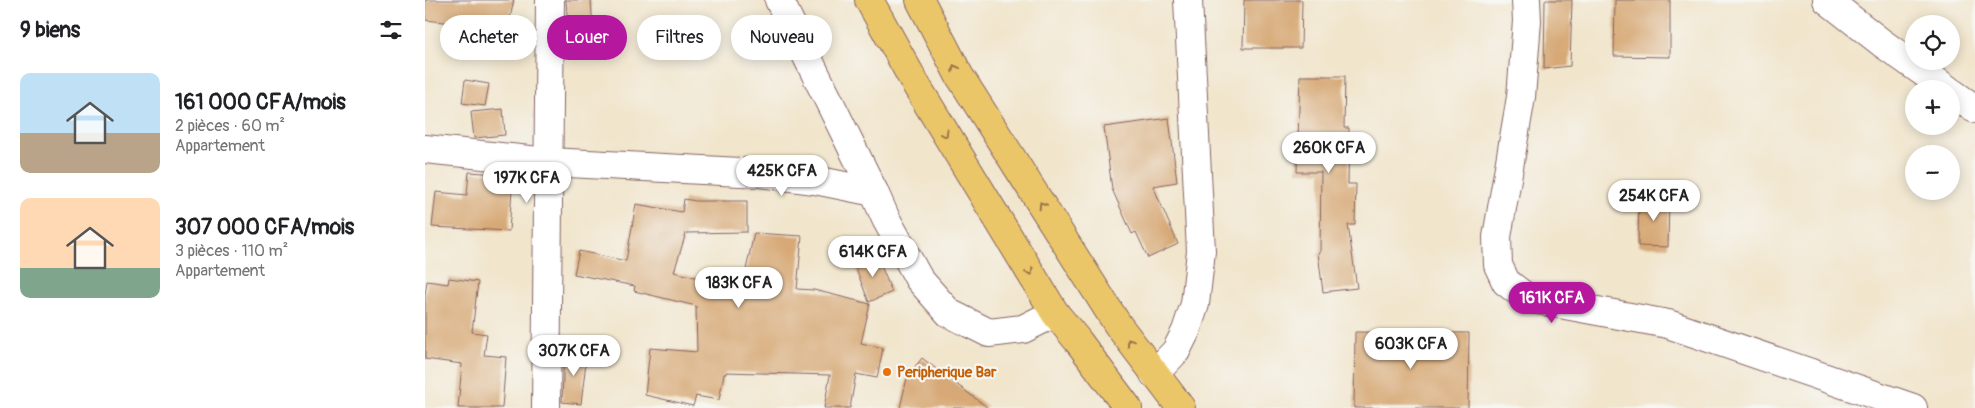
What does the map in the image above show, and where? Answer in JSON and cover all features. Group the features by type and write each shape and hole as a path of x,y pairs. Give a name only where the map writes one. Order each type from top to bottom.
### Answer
{"main road":[{"path":"869,0 915,83 1055,313 1078,340 1128,408"},
{"path":"920,0 959,76 1117,325 1181,408"}],"street":[{"path":"545,408 550,0"},
{"path":"779,0 886,219 919,279 949,313 989,333 1023,329 1055,313"},
{"path":"1154,374 1175,351 1186,331 1195,304 1201,251 1188,0"},
{"path":"1526,0 1527,21 1521,97 1497,237 1498,264 1506,282 1527,298 1668,324 1913,408"},
{"path":"1827,0 1882,44 1934,80"},
{"path":"1960,98 1975,108"},
{"path":"425,149 549,162 760,172 815,180 874,192"}],"building":[{"path":"425,0 514,0 511,15 440,15 440,22 425,20"},
{"path":"566,0 591,0 592,15 567,15"},
{"path":"1244,0 1302,0 1301,48 1243,48"},
{"path":"1545,0 1572,0 1570,66 1544,69"},
{"path":"1615,0 1670,0 1670,57 1614,56"},
{"path":"1300,76 1345,76 1344,128 1349,128 1348,184 1356,184 1355,225 1348,225 1357,288 1323,292 1318,253 1320,253 1321,172 1297,172"},
{"path":"465,80 489,84 485,106 462,103"},
{"path":"503,109 505,135 474,138 471,112"},
{"path":"1169,118 1177,182 1153,186 1178,244 1148,258 1136,232 1132,234 1112,189 1104,127"},
{"path":"469,172 513,175 509,231 432,227 436,192 467,195"},
{"path":"1639,197 1669,197 1668,247 1638,246"},
{"path":"684,199 696,201 747,201 747,232 686,233 674,272 742,288 754,233 802,236 797,289 814,290 870,304 861,343 883,348 877,378 856,374 850,408 824,408 830,375 726,372 719,400 696,396 693,406 645,395 650,348 697,352 696,306 634,291 635,286 574,274 579,251 626,261 636,204 682,212"},
{"path":"876,254 892,292 869,302 854,264"},
{"path":"449,278 478,282 472,332 487,334 484,355 506,357 502,408 458,408 462,364 425,359 425,295 427,281 448,284"},
{"path":"1355,332 1469,333 1468,408 1354,408"},
{"path":"564,351 587,354 581,404 562,402"},
{"path":"922,358 988,408 900,408 907,378"}],"place":[{"name":"Peripherique Bar","path":"887,372"}]}
